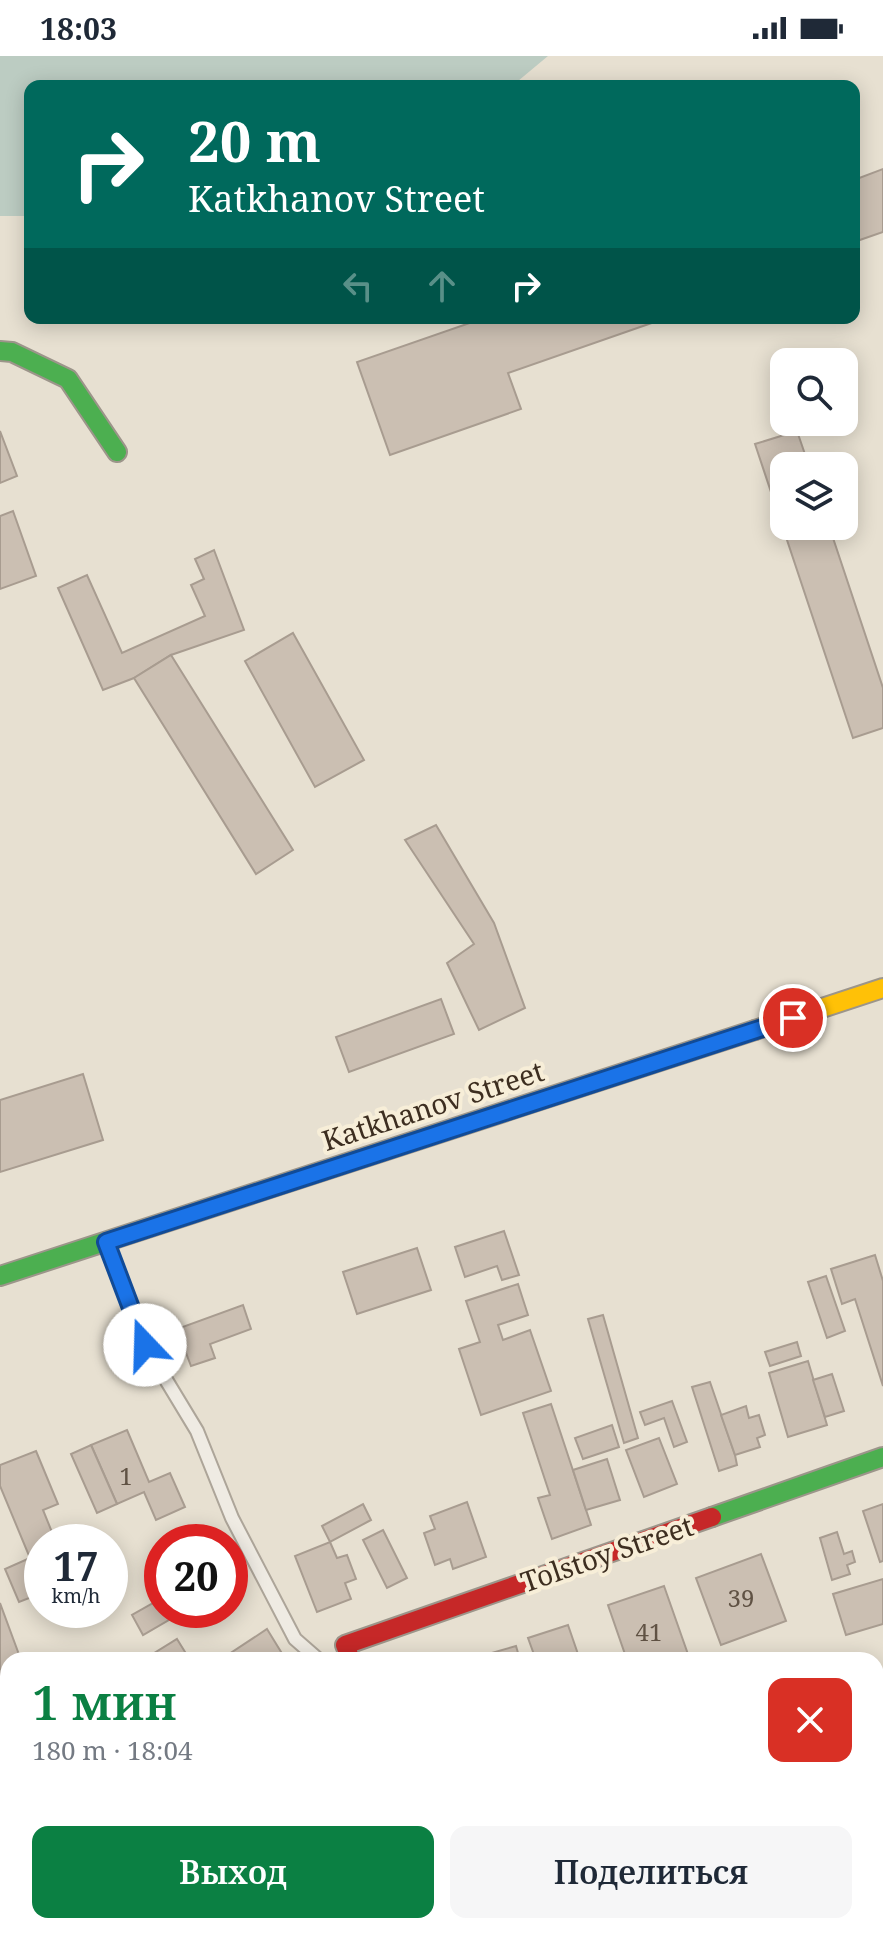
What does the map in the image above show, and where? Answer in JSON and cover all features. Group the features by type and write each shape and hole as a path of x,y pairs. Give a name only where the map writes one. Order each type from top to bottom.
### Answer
{"street":[{"path":"0,351 12,352 68,379 117,452"},
{"name":"Katkhanov Street","path":"0,1276 883,988"},
{"name":"Tolstoy Street","path":"348,1652 345,1645 883,1457"}],"lane":[{"path":"106,1242 145,1345 197,1431 232,1518 295,1639 310,1652"}],"shaded area":[{"path":"0,56 548,56 519,80 24,80 24,216 0,216"}],"building":[{"path":"883,169 883,232 860,240 860,178"},
{"path":"467,324 649,324 508,373 521,409 390,455 357,362"},
{"path":"0,431 17,476 0,483"},
{"path":"781,436 799,436 804,452 770,452 770,489 755,444"},
{"path":"13,511 36,576 0,589 0,516"},
{"path":"787,540 834,540 883,688 883,728 853,738"},
{"path":"214,550 244,630 171,655 134,678 103,690 58,588 87,575 122,653 205,616 191,585 204,579 195,559"},
{"path":"293,633 364,760 315,787 245,661"},
{"path":"171,655 293,850 256,874 134,678"},
{"path":"436,825 494,923 525,1008 479,1030 447,963 474,944 405,840"},
{"path":"441,999 454,1034 349,1072 336,1037"},
{"path":"83,1074 103,1140 0,1172 0,1100"},
{"path":"504,1231 519,1275 502,1280 497,1266 465,1277 455,1247"},
{"path":"417,1248 431,1290 357,1314 343,1272"},
{"path":"875,1255 883,1281 883,1386 855,1299 842,1304 831,1269"},
{"path":"826,1276 845,1331 827,1338 808,1282"},
{"path":"518,1284 528,1315 498,1325 503,1340 530,1330 551,1391 481,1415 459,1349 480,1342 466,1301"},
{"path":"243,1305 251,1329 210,1344 215,1358 191,1366 177,1329"},
{"path":"603,1315 638,1438 624,1443 588,1319"},
{"path":"797,1342 801,1356 770,1366 765,1352"},
{"path":"808,1361 827,1425 788,1437 769,1373"},
{"path":"832,1374 844,1411 825,1417 813,1380"},
{"path":"710,1382 737,1465 719,1471 692,1387"},
{"path":"672,1401 687,1442 674,1447 664,1418 645,1425 640,1412"},
{"path":"551,1404 591,1525 552,1539 538,1498 550,1495 523,1413"},
{"path":"746,1406 749,1418 759,1415 765,1435 757,1438 760,1447 735,1455 721,1415"},
{"path":"612,1425 619,1447 583,1459 575,1438"},
{"path":"127,1430 149,1482 170,1473 185,1507 156,1520 144,1492 117,1504 91,1445"},
{"path":"659,1438 677,1484 644,1497 626,1450"},
{"path":"91,1445 117,1504 97,1513 71,1454"},
{"path":"36,1451 58,1504 43,1510 49,1524 24,1524 24,1544 0,1486 0,1465"},
{"path":"607,1459 620,1500 586,1510 573,1470"},
{"path":"467,1502 486,1557 453,1569 450,1559 435,1565 424,1533 435,1529 430,1516"},
{"path":"363,1504 371,1520 330,1542 322,1526"},
{"path":"883,1504 883,1561 880,1562 863,1511"},
{"path":"383,1530 407,1578 387,1588 363,1540"},
{"path":"837,1532 844,1554 852,1551 855,1562 847,1565 850,1574 832,1580 820,1538"},
{"path":"330,1542 337,1558 347,1555 356,1579 345,1583 351,1599 317,1612 295,1556"},
{"path":"761,1554 786,1621 721,1645 696,1578"},
{"path":"24,1561 24,1600 19,1602 5,1569"},
{"path":"883,1579 883,1624 846,1635 833,1594"},
{"path":"664,1586 687,1652 624,1652 608,1605"},
{"path":"0,1603 18,1652 0,1652"},
{"path":"144,1608 144,1628 155,1628 143,1635 132,1615"},
{"path":"568,1625 577,1652 533,1652 528,1638"},
{"path":"267,1629 281,1652 232,1652"},
{"path":"177,1639 185,1652 156,1652"},
{"path":"516,1646 518,1652 495,1652"}],"traffic: fast":[{"path":"0,351 12,352 68,379 117,452"},
{"path":"0,1276 755,1030"},
{"path":"712,1517 883,1457"}],"traffic: slow":[{"path":"755,1030 883,988"}],"traffic: jam":[{"path":"348,1652 345,1645 712,1517"}],"route":[{"path":"145,1345 106,1242 793,1018"}]}
